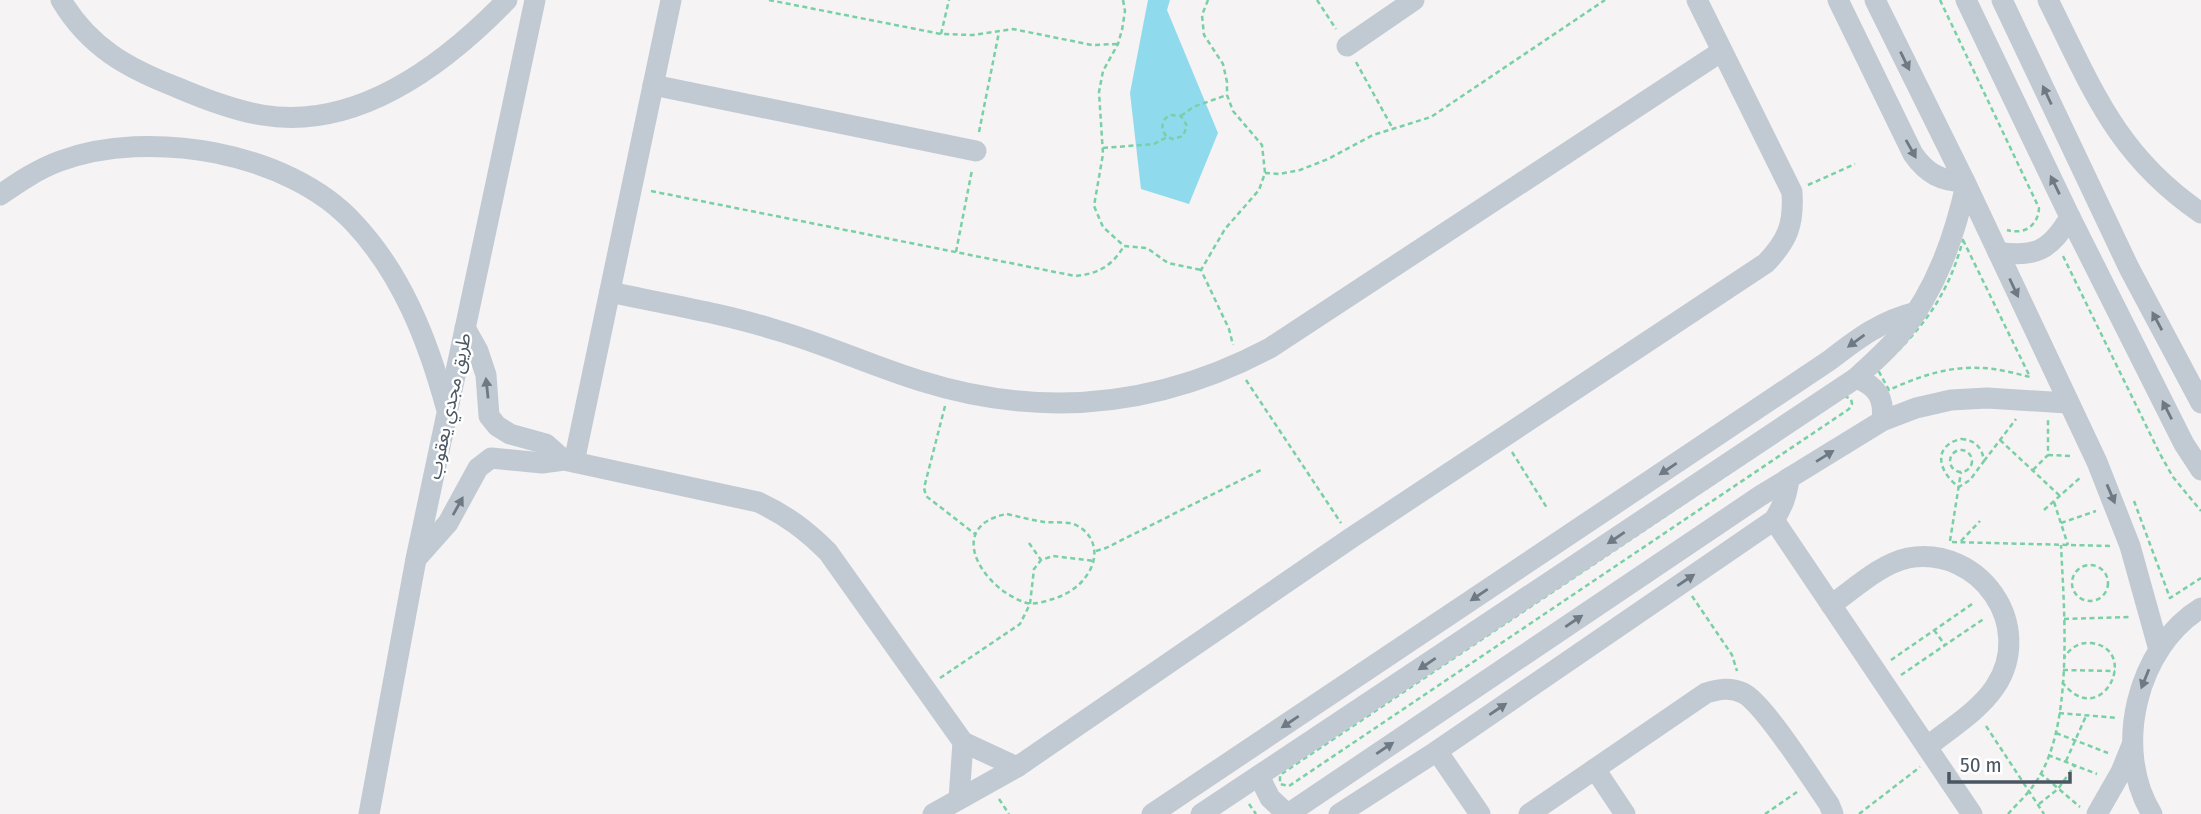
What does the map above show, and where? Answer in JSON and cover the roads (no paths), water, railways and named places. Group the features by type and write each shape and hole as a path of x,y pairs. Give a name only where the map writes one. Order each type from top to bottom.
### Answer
{"street":[{"path":"61,0 73,21 105,52 156,79 229,108 265,116 296,117 348,108 401,86 442,60 507,0"},
{"name":"طريق مجدي يعقوب","path":"373,809 416,559 535,0"},
{"path":"569,461 610,292 671,0"},
{"path":"1347,46 1414,0"},
{"path":"933,814 1017,767 1351,537 1766,262 1782,246 1790,228 1792,191 1698,0"},
{"path":"1838,0 1913,154 1922,167 1934,176 1965,184"},
{"path":"1875,0 1998,252 2049,401 2096,459 2130,546 2159,650"},
{"path":"1966,0 2070,217 2184,444 2201,470"},
{"path":"1978,25 1985,0"},
{"path":"2002,0 2129,268 2201,403"},
{"path":"2048,0 2104,113 2123,142 2146,168 2201,212"},
{"path":"610,292 775,329 950,389 1022,402 1095,402 1167,390 1236,366 1282,340 1722,51"},
{"path":"653,85 976,151"},
{"path":"0,195 31,174 62,160 105,151 145,147 220,154 287,176 319,193 354,222 389,267 414,312 448,413"},
{"path":"1200,814 1231,806 1259,776 1856,378 1901,334 1917,312 1952,238 1965,184"},
{"path":"1998,252 2020,256 2041,250 2059,237 2070,217"},
{"path":"1152,814 1830,360 1863,335 1898,316 1917,312"},
{"path":"466,328 478,351 486,376 489,416 497,426 510,434 546,444 569,461"},
{"path":"1856,378 1870,383 1879,393 1884,407 1882,421"},
{"path":"1259,776 1270,797 1287,814 1789,478 1882,421 1916,408 1951,400 1987,398 2049,401"},
{"path":"416,559 448,523 478,468 491,458 497,426"},
{"path":"491,458 542,463 569,461 730,495 758,502 784,514 808,531 828,552 963,742 1017,767"},
{"path":"1339,814 1437,751 1773,520 1785,500 1789,478"},
{"path":"1773,520 1972,814"},
{"path":"1831,604 1889,564 1948,551 1979,577 1997,598 2009,635 2009,651 2004,670 1995,687 1930,752"},
{"path":"2097,814 2116,782 2129,752 2138,695 2147,672 2159,650 2190,614 2201,608"},
{"path":"1529,814 1706,693 1717,689 1740,692 1758,705 1829,804 1833,814"},
{"path":"959,799 963,742"},
{"path":"1437,751 1480,814"},
{"path":"2129,752 2152,814"},
{"path":"1358,767 1375,790"},
{"path":"1595,769 1625,814"}],"water":[{"path":"1148,0 1170,0 1167,10 1218,133 1189,204 1141,189 1130,93"}]}
